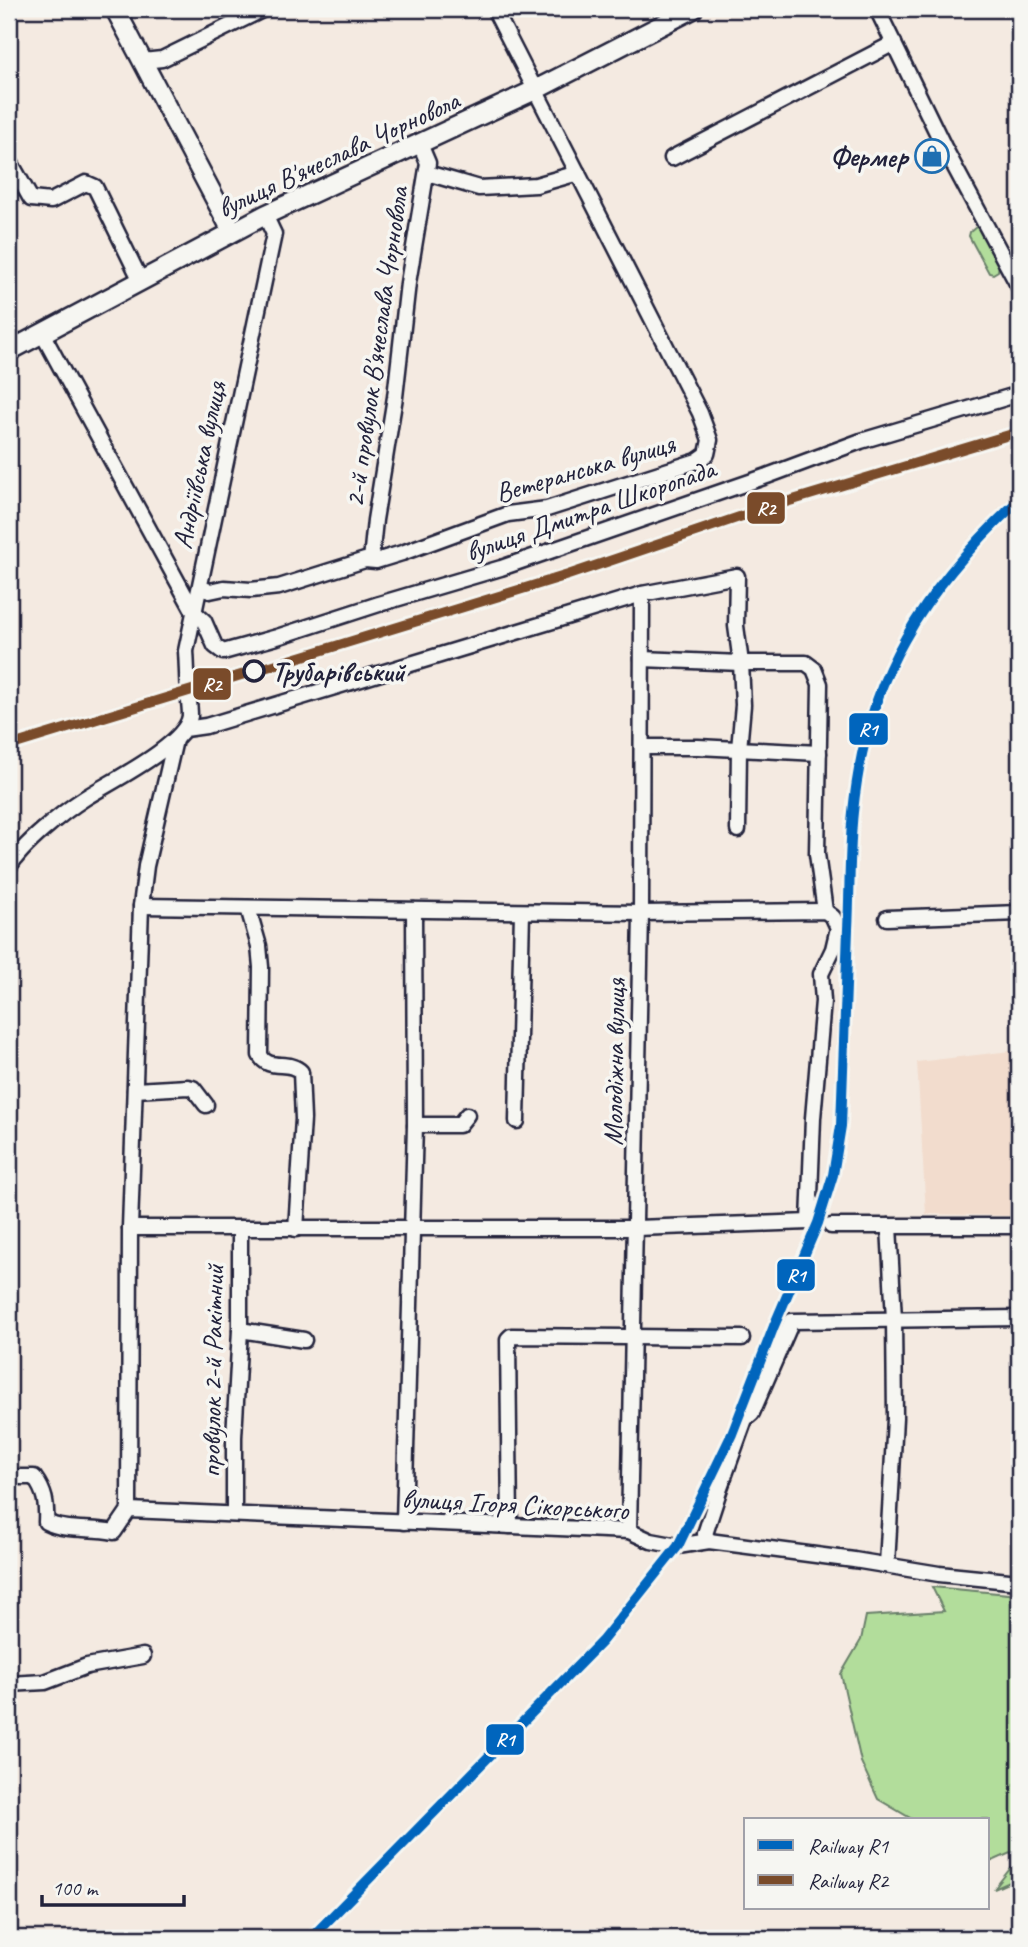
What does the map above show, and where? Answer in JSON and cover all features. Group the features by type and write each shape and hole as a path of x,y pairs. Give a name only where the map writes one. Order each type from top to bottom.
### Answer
{"main road":[{"path":"115,9 232,231"},
{"name":"вулиця В'ячеслава Чорновола","path":"9,351 232,231 535,90 693,9"}],"street":[{"path":"143,61 162,59 264,9"},
{"name":"Ветеранська вулиця","path":"200,588 210,591 224,588 251,590 279,587 365,559 376,561 402,553 508,514 547,509 598,494 696,461 707,454 710,440 701,413 494,9"},
{"path":"877,9 944,147 1019,287"},
{"path":"672,158 894,43"},
{"name":"2-й провулок В'ячеслава Чорновола","path":"371,560 395,397 408,283 427,173 428,163 420,144"},
{"path":"9,160 31,199 51,201 86,183 94,187 141,281"},
{"path":"427,173 479,188 536,185 578,173"},
{"name":"Андріївська вулиця","path":"129,1510 130,1228 141,906 146,866 180,735 190,716 186,651 274,234 265,215"},
{"path":"42,333 194,612"},
{"name":"вулиця Дмитра Шкоропада","path":"194,612 204,621 215,646 223,652 501,568 861,441 1019,394"},
{"path":"9,867 14,857 32,840 83,800 180,735 642,594 737,576 736,626 743,705 739,749 738,830"},
{"name":"Молодіжна вулиця","path":"629,1531 641,913 642,594"},
{"path":"642,659 806,663 814,669 820,684 817,854 825,911"},
{"path":"642,747 819,753"},
{"path":"130,1228 636,1228 809,1222 813,1118 823,1001 821,974 833,949 838,928 834,917 825,911 641,913 141,906"},
{"path":"248,908 259,946 261,967 260,1055 267,1064 296,1067 301,1072 303,1119 296,1229"},
{"path":"404,1522 415,1125 414,910"},
{"path":"517,1121 522,912"},
{"path":"887,918 1019,913"},
{"path":"135,1090 193,1088 206,1105"},
{"path":"415,1125 464,1123"},
{"path":"831,1226 1019,1226"},
{"path":"887,1565 895,1418 894,1320 888,1226"},
{"name":"провулок 2-й Ракітний","path":"234,1514 234,1424 240,1330 240,1228"},
{"path":"709,1541 705,1534 745,1419 752,1413 792,1321 1019,1318"},
{"path":"240,1330 304,1340"},
{"path":"510,1526 508,1339 511,1336 742,1338"},
{"path":"9,1477 34,1477 42,1487 47,1503 46,1522 54,1526 114,1532 129,1510"},
{"name":"вулиця Ігоря Сікорського","path":"129,1510 629,1531 651,1541 678,1546 709,1541 939,1574 1019,1582"},
{"path":"9,1684 45,1682 86,1666 143,1656"}],"shaded area":[{"path":"1019,1050 1019,1216 926,1214 917,1062"}],"green space":[{"path":"976,227 981,230 999,263 998,271 993,274 989,273 969,236"},
{"path":"932,1587 1019,1595 1019,1878 994,1889 1013,1865 1017,1850 990,1862 990,1818 910,1818 878,1799 861,1762 841,1674 861,1640 866,1616 944,1611"}],"rail line":[{"name":"R2","path":"9,746 568,575 763,509 1019,432"},
{"name":"R1","path":"311,1938 602,1641 678,1546 732,1434 818,1223 833,1175 841,1126 853,812 859,767 877,701 894,659 916,619 971,548 1019,500"}],"place":[{"name":"Фермер","path":"932,156"},
{"name":"Трубарівський","path":"254,671"}]}
